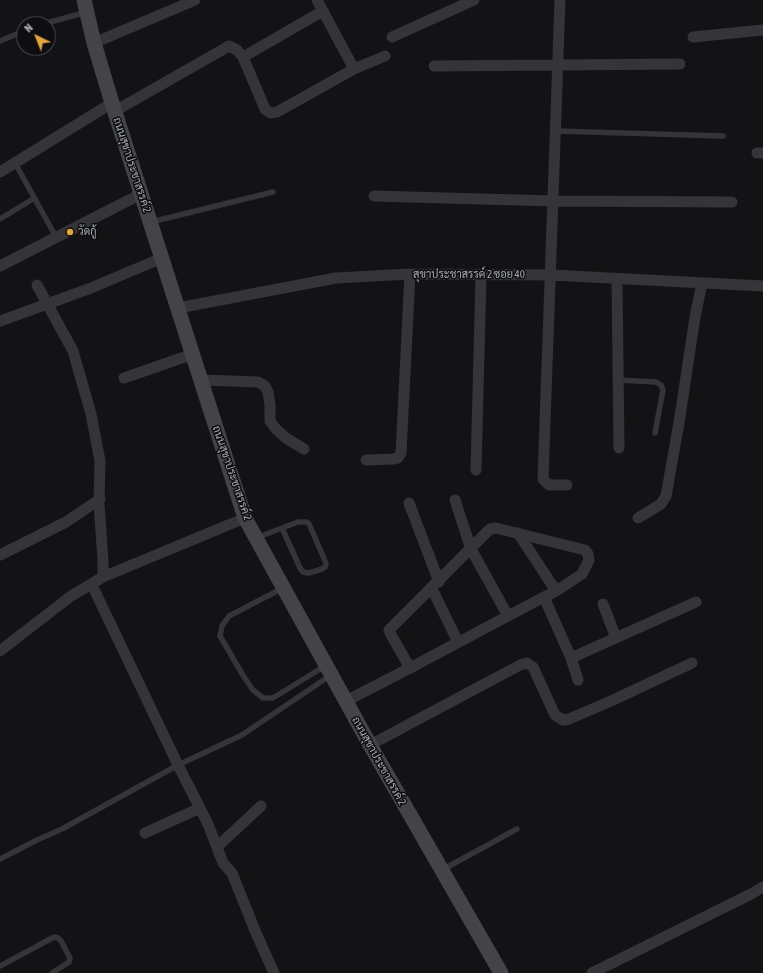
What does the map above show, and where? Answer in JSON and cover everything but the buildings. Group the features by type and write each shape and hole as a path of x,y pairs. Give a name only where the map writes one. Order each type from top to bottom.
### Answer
{"street":[{"path":"94,43 195,0"},
{"path":"317,0 354,69"},
{"path":"392,37 474,0"},
{"path":"560,0 559,64 543,479 549,485 568,485"},
{"name":"ถนนสุขาประชาสรรค์ 2","path":"86,6 94,43 113,107 245,518 370,745 501,973"},
{"path":"243,57 323,11"},
{"path":"693,37 763,30"},
{"path":"0,172 113,107 229,46 237,50 243,57 265,109 270,113 277,112 354,69 384,56"},
{"path":"434,66 680,64"},
{"path":"0,266 141,194"},
{"path":"374,196 554,201 732,202"},
{"path":"0,321 91,288 162,258"},
{"path":"366,460 393,459 398,458 401,453 410,274"},
{"name":"สุขาประชาสรรค์ 2 ซอย 40","path":"178,308 336,278 410,274 551,275 763,286"},
{"path":"476,470 481,275"},
{"path":"617,279 619,448"},
{"path":"638,518 660,504 666,496 695,317 702,283"},
{"path":"36,285 73,351 92,414 100,461 100,499 104,560 103,577"},
{"path":"124,378 193,354"},
{"path":"201,380 258,382 265,386 268,392 270,405 270,421 286,438 304,449"},
{"path":"0,555 66,522 100,499"},
{"path":"455,500 471,549 508,616"},
{"path":"409,503 435,585 458,642"},
{"path":"0,651 70,596 103,577 245,518"},
{"path":"346,701 410,668 556,591 582,574 589,560 588,554 585,550 496,528 490,529 389,630 410,668"},
{"path":"518,533 556,591"},
{"path":"92,584 178,765 208,824 223,863 232,873 274,973"},
{"path":"544,597 571,658 578,680"},
{"path":"571,658 696,602"},
{"path":"603,604 616,638"},
{"path":"370,745 520,665 526,664 533,668 555,715 563,720 569,719 611,701 692,663"},
{"path":"217,847 261,806"},
{"path":"145,833 200,808"},
{"path":"592,973 763,887"}],"lane":[{"path":"56,19 86,6"},
{"path":"0,41 16,34"},
{"path":"556,131 723,136"},
{"path":"14,163 56,237"},
{"path":"150,223 274,192"},
{"path":"0,219 34,198"},
{"path":"618,380 656,382 661,384 663,390 655,433"},
{"path":"256,538 282,528 303,521 307,522 310,524 326,563 325,567 309,573 303,572 282,528"},
{"path":"283,588 229,616 222,626 220,636 253,690 263,698 273,698 329,670"},
{"path":"0,859 62,829 178,765 242,735 329,670"},
{"path":"442,870 517,829"},
{"path":"0,966 54,937 61,941 70,958 69,962 52,973"}],"place":[{"name":"วัดกู้","path":"70,232"}]}
